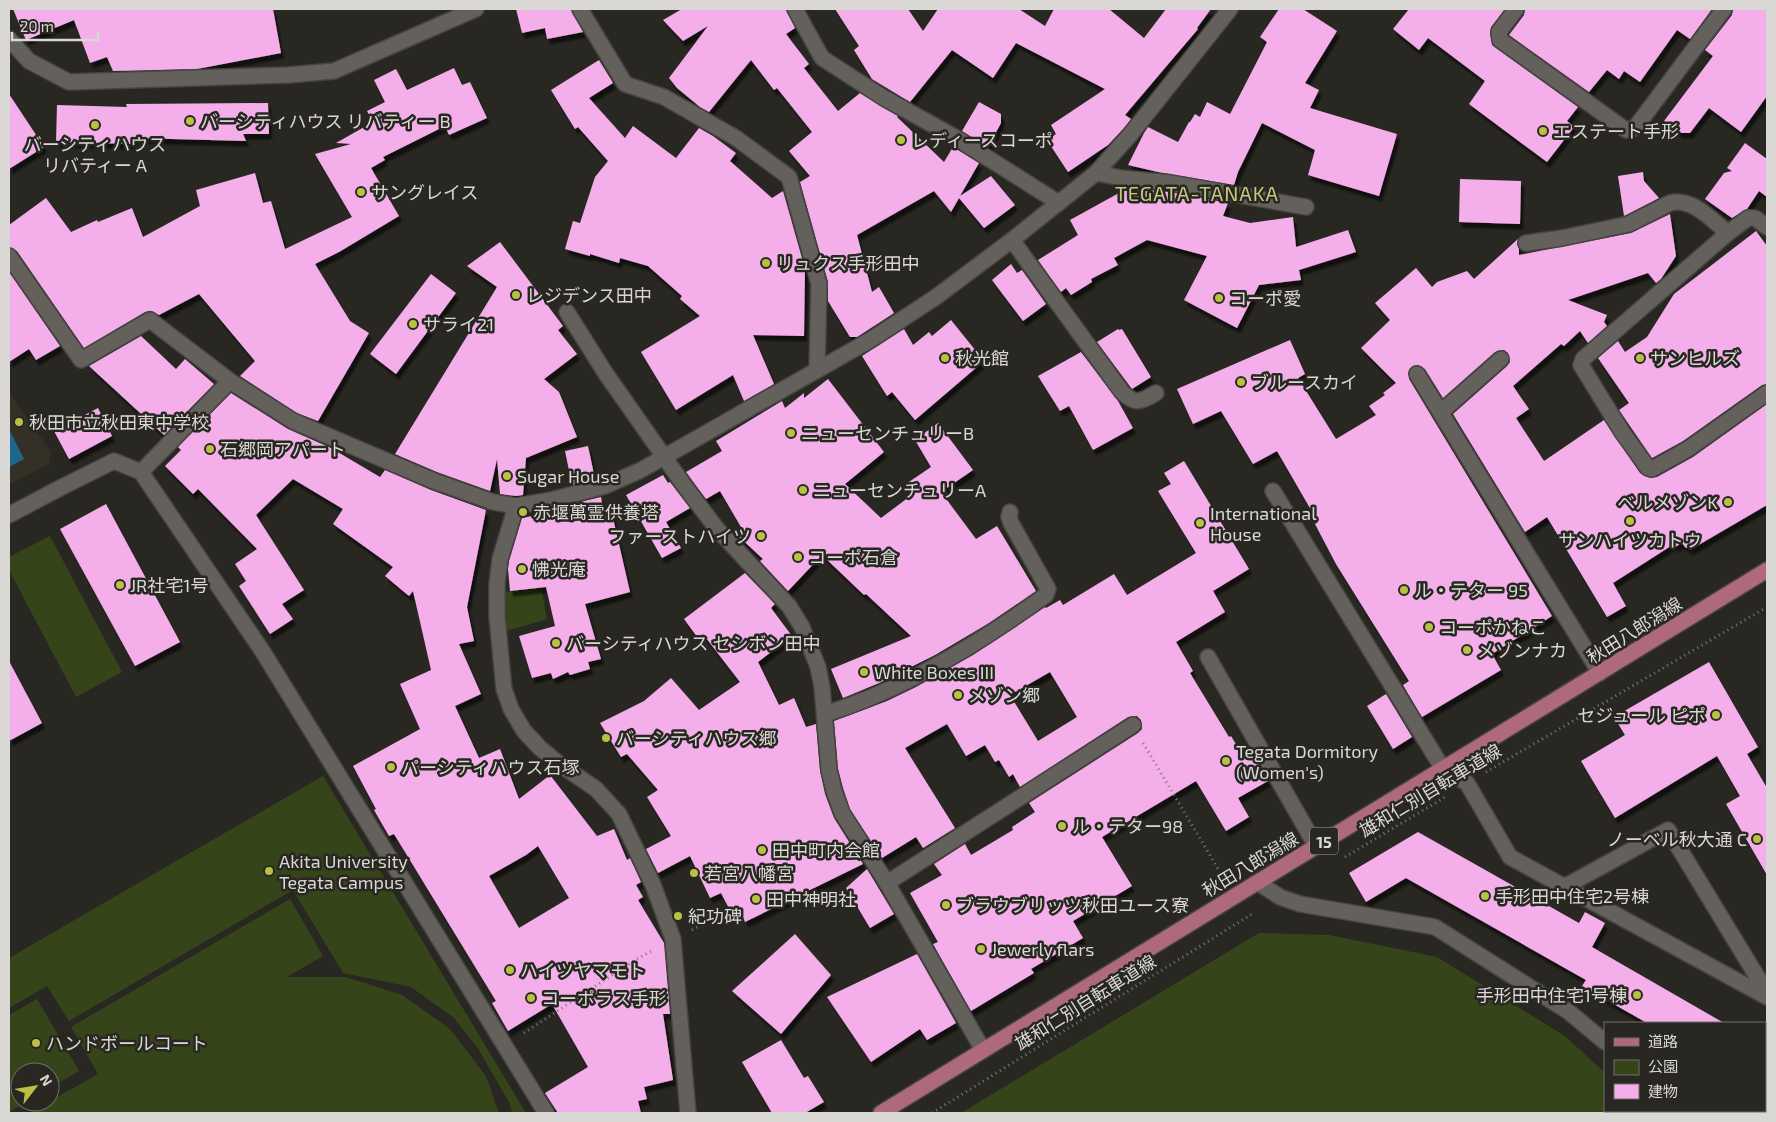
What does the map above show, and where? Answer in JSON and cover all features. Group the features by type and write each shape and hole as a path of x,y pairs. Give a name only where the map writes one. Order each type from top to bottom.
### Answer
{"main road":[{"name":"秋田八郎潟線","path":"881,1113 1767,570"}],"street":[{"path":"9,39 29,61 69,82 288,75 334,71 476,9"},
{"path":"580,9 625,84 664,97 736,138 789,177 819,284 817,370"},
{"path":"795,9 822,58 884,98 953,136 1059,203"},
{"path":"9,256 81,360 150,320 230,381 293,421 465,493 493,502 516,506 579,494 629,476 665,457 872,339 936,297 1012,240 1096,173 1130,135 1230,9"},
{"path":"1516,9 1499,32 1500,40 1626,130 1634,128 1724,9"},
{"path":"1096,173 1121,178 1171,183 1306,207"},
{"path":"1526,243 1562,238 1629,224 1677,201 1686,202 1696,207 1728,234"},
{"path":"1767,227 1755,218 1748,218 1583,359 1581,365 1622,432 1648,468 1652,469 1688,449 1767,393"},
{"path":"1012,240 1122,392 1130,400 1136,401 1156,393"},
{"path":"568,312 606,374 717,529 784,600 795,616 818,667 822,687 830,770 834,792 842,813 887,883 983,1050"},
{"path":"1441,412 1501,359"},
{"path":"1417,374 1600,673"},
{"path":"141,472 230,381"},
{"path":"9,515 114,461 141,472 263,652 546,1113"},
{"path":"1274,491 1443,769 1467,784 1510,857 1767,998"},
{"path":"516,506 500,559 497,584 497,617 504,689 511,709 524,731 540,748 596,789 619,814 653,885 673,939 688,1113"},
{"path":"825,714 850,706 910,680 1046,595 1048,589 1011,523 1010,512"},
{"path":"1208,657 1316,846"},
{"path":"887,883 1132,726"},
{"path":"1564,887 1668,830 1767,993"},
{"path":"1257,882 1280,897 1300,904 1435,927 1569,1012 1604,1041"}],"path":[{"name":"雄和仁別自転車道線","path":"1340,861 1767,607"},
{"path":"1132,726 1220,872"},
{"name":"雄和仁別自転車道線","path":"932,1113 1280,897"},
{"path":"504,1046 632,962 724,913"}],"shaded area":[{"name":"秋田市立秋田東中学校","path":"9,392 51,452 49,464 9,485"}],"green space":[{"path":"50,536 122,672 76,697 9,570 9,557"},
{"path":"541,588 547,619 506,631 505,592"},
{"path":"323,776 526,1113 512,1113 510,1104 477,1047 453,1017 411,987 343,973 293,890 69,1021 47,986 9,1008 9,958"},
{"path":"290,899 323,956 287,977 346,977 402,995 450,1029 486,1076 499,1113 29,1113 60,1112 60,1095 98,1074 71,1027"},
{"path":"1259,933 1329,935 1437,957 1565,1036 1604,1072 1604,1112 1683,1113 961,1113"},
{"name":"ハンドボールコート","path":"37,999 79,1071 60,1082 60,1062 10,1062 9,1112 9,1015"}],"water":[{"path":"9,429 24,459 9,467"}],"building":[{"path":"13,9 273,9 281,53 197,69 113,71 107,57 90,63 74,20 26,40"},
{"path":"516,9 571,9 583,32 547,39 545,28 522,33"},
{"path":"682,9 786,9 795,28 786,34 809,64 804,68 838,111 860,93 898,116 944,162 953,147 979,163 960,196 991,176 1015,205 984,228 959,198 951,212 934,191 857,235 872,292 879,287 894,313 857,337 850,337 828,301 828,282 800,182 810,176 789,151 812,132 777,88 774,90 751,60 709,112 677,88 669,78 708,26 683,41 663,20"},
{"path":"835,9 908,9 923,31 938,9 1019,9 1045,26 1054,9 1109,9 1144,38 1166,9 1211,9 1198,29 1125,115 1131,119 1123,129 1108,145 1068,172 1047,140 1056,134 1051,125 1105,89 1016,43 993,78 952,50 910,102 872,79 854,50 859,46"},
{"path":"1279,9 1303,9 1337,31 1305,83 1319,90 1310,108 1397,134 1379,196 1308,175 1315,150 1262,123 1238,172 1234,185 1128,165 1148,127 1178,142 1195,114 1200,117 1207,102 1230,114 1267,42 1260,37"},
{"path":"1409,9 1505,9 1491,27 1492,45 1578,107 1567,121 1574,127 1547,162 1469,104 1485,81 1428,38 1419,50 1393,29"},
{"path":"1525,9 1712,9 1690,39 1677,30 1640,82 1624,71 1619,79 1607,70 1589,92 1509,35 1524,15"},
{"path":"1733,9 1767,9 1767,96 1741,132 1709,108 1690,133 1681,133 1664,121 1713,56 1705,50 1732,15"},
{"path":"599,60 613,83 589,98 625,138 633,126 676,158 699,128 736,153 730,161 772,198 783,191 805,269 804,336 753,335 774,384 744,401 733,375 676,410 641,352 700,316 680,299 682,296 648,266 620,258 619,263 565,249 573,221 580,223 595,177 608,161 578,127 575,129 551,90"},
{"path":"454,68 462,85 470,82 487,118 449,135 445,126 383,157 385,160 371,168 399,216 315,264 350,321 369,333 318,421 297,413 240,376 255,361 199,294 159,315 151,311 145,312 84,348 17,251 9,247 9,225 46,198 71,232 97,220 98,222 132,208 143,237 200,206 196,190 255,173 263,203 271,201 285,249 352,217 315,154 351,144 336,143 373,122 367,111 385,102 374,80 396,69 407,90"},
{"path":"9,94 44,147 9,169"},
{"path":"979,102 1001,114 1001,123 988,147 962,131"},
{"path":"268,103 269,134 243,134 246,141 134,138 133,144 56,142 57,105 127,107 126,104"},
{"path":"1745,143 1767,159 1767,197 1759,191 1747,209 1732,218 1705,199 1724,173 1732,171 1727,168"},
{"path":"1643,172 1644,181 1659,198 1624,216 1618,176"},
{"path":"1460,179 1521,181 1520,224 1459,222"},
{"path":"1128,188 1170,192 1228,203 1223,216 1250,223 1293,217 1296,247 1348,230 1356,252 1299,270 1301,280 1259,285 1237,328 1184,300 1207,256 1147,240 1114,258 1118,265 1091,279 1092,282 1071,295 1066,288 1061,292 1038,260 1078,235 1070,220"},
{"path":"1670,214 1676,256 1661,279 1656,283 1648,273 1568,300 1607,315 1604,322 1607,326 1588,343 1580,331 1564,346 1561,344 1513,386 1529,409 1516,418 1544,461 1604,420 1640,473 1650,478 1657,477 1693,457 1767,404 1767,505 1690,550 1682,543 1675,547 1674,544 1613,583 1626,606 1607,617 1547,517 1525,532 1453,414 1507,366 1510,362 1508,353 1504,350 1495,352 1443,398 1425,369 1417,365 1413,366 1409,370 1409,379 1552,616 1492,654 1501,670 1422,717 1403,685 1409,681 1336,564 1315,524 1318,522 1277,451 1253,464 1221,411 1193,424 1177,389 1290,340 1305,374 1298,378 1336,439 1376,415 1369,406 1385,395 1383,393 1396,383 1361,348 1390,320 1375,303 1416,268 1432,287 1437,282 1467,271 1474,279 1519,238 1517,244 1519,255 1631,233"},
{"path":"1756,231 1767,246 1767,384 1762,385 1683,441 1652,458 1619,410 1629,403 1598,358 1618,341 1625,352 1647,337 1674,294"},
{"path":"500,242 563,326 558,330 577,354 544,379 559,392 577,437 526,458 523,495 516,496 500,494 497,459 490,491 437,472 395,454 497,287 467,266"},
{"path":"1011,264 1017,273 1022,270 1046,304 1023,321 992,280"},
{"path":"9,272 60,346 36,360 29,349 9,362"},
{"name":"サライ21","path":"431,274 456,293 396,374 370,354"},
{"path":"951,320 984,361 915,420 892,392 887,396 862,356 904,329 913,345 929,332 932,336"},
{"path":"1118,329 1122,329 1151,377 1132,389 1097,342"},
{"path":"141,336 176,369 185,359 214,384 164,435 89,366"},
{"path":"1081,352 1118,401 1133,428 1093,450 1069,406 1060,411 1038,376"},
{"path":"828,379 884,452 845,484 881,518 913,494 906,484 931,467 915,440 938,423 973,470 941,492 976,539 997,526 1036,591 989,623 935,655 879,683 843,698 831,669 911,636 822,555 788,591 760,561 763,559 735,533 741,527 720,491 706,499 686,472 722,451 716,441 782,401 785,408 804,393 804,398"},
{"path":"231,393 288,429 331,448 380,477 385,470 431,490 486,510 467,607 474,641 459,644 481,694 455,706 479,758 500,749 519,799 550,775 597,836 614,829 627,860 630,858 641,882 636,885 643,897 638,900 664,943 670,1014 663,1014 673,1080 644,1087 647,1099 638,1101 641,1113 558,1113 545,1093 588,1067 552,1004 508,1031 492,1003 496,1001 394,834 389,836 353,766 420,729 400,684 431,670 413,591 409,596 385,576 393,567 333,524 343,509 293,479 256,515 304,590 282,604 293,619 270,634 239,586 246,581 235,564 257,549 198,489 193,494 165,466 181,450 178,447","holes":["538,846 569,898 519,928 489,876"]},
{"path":"98,408 112,436 69,459 54,431"},
{"path":"588,446 595,479 572,485 565,451"},
{"path":"1184,461 1249,569 1213,591 1225,612 1176,642 1193,671 1190,673 1229,737 1231,736 1240,751 1248,746 1268,781 1238,798 1249,817 1226,831 1196,781 1102,837 1132,886 1073,921 1083,938 1031,969 1034,973 971,1011 933,944 938,942 910,893 942,875 934,864 965,844 971,855 1013,830 1012,827 1035,812 1029,803 1138,733 1142,729 1141,720 1137,716 1128,717 1020,787 1013,774 1009,777 999,760 995,762 985,745 966,756 947,724 905,748 955,828 923,848 916,837 882,858 850,809 838,769 834,721 887,701 916,687 973,655 1045,607 1060,600 1063,605 1114,574 1127,595 1196,553 1158,491 1171,484 1164,473","holes":["1050,672 1077,717 1038,741 1010,695"]},
{"path":"663,475 690,508 666,522 681,548 662,558 626,495"},
{"path":"601,497 603,508 610,505 630,592 585,604 601,659 588,662 590,669 570,675 568,672 553,679 551,673 532,678 519,636 555,626 546,587 510,591 509,561 522,518 577,507 576,503"},
{"name":"JR社宅1号","path":"106,504 180,642 135,666 60,529"},
{"path":"745,573 775,604 771,608 792,636 758,662 779,705 794,698 806,727 816,724 820,771 825,794 834,818 863,864 745,922 742,914 734,918 721,893 710,898 690,856 658,873 646,849 671,836 647,797 658,790 627,754 621,757 600,723 644,701 671,678 699,710 740,682 703,634 698,638 684,619"},
{"path":"9,661 42,723 9,741"},
{"path":"1709,662 1758,747 1747,754 1767,788 1767,875 1726,804 1740,796 1717,756 1615,818 1581,761 1625,735 1614,717"},
{"path":"1386,694 1412,737 1393,749 1367,706"},
{"path":"1418,832 1579,923 1585,912 1605,923 1592,947 1722,1022 1645,1022 1582,986 1586,980 1406,878 1366,902 1349,873"},
{"path":"867,869 894,914 870,928 846,888"},
{"path":"795,934 831,975 781,1034 732,991"},
{"path":"917,954 956,1023 927,1040 920,1029 871,1062 827,997"},
{"path":"781,1040 804,1078 808,1076 824,1102 805,1113 772,1113 742,1062"}],"place":[{"name":"バーシティハウス リバティー B","path":"190,121"},
{"name":"バーシティハウス リバティー A","path":"95,125"},
{"name":"エステート手形","path":"1543,131"},
{"name":"レディースコーポ","path":"901,140"},
{"name":"サングレイス","path":"361,192"},
{"name":"リュクス手形田中","path":"766,263"},
{"name":"レジデンス田中","path":"516,295"},
{"name":"コーポ愛","path":"1219,298"},
{"name":"サライ21","path":"413,324"},
{"name":"秋光館","path":"945,358"},
{"name":"サンヒルズ","path":"1640,358"},
{"name":"ブルースカイ","path":"1241,382"},
{"name":"秋田市立秋田東中学校","path":"19,422"},
{"name":"ニューセンチュリーB","path":"791,433"},
{"name":"石郷岡アパート","path":"210,449"},
{"name":"Sugar House","path":"507,476"},
{"name":"ニューセンチュリーA","path":"803,490"},
{"name":"ベルメゾンK","path":"1728,502"},
{"name":"赤堰萬霊供養塔","path":"523,512"},
{"name":"サンハイツカトウ","path":"1630,521"},
{"name":"International House","path":"1200,523"},
{"name":"ファーストハイツ","path":"761,536"},
{"name":"コーポ石倉","path":"798,557"},
{"name":"怫光庵","path":"522,569"},
{"name":"JR社宅1号","path":"120,585"},
{"name":"ル・テター 95","path":"1404,590"},
{"name":"コーポかねこ","path":"1429,627"},
{"name":"バーシティハウス セシボン田中","path":"556,643"},
{"name":"メゾンナカ","path":"1467,650"},
{"name":"White Boxes III","path":"864,672"},
{"name":"メゾン郷","path":"958,695"},
{"name":"セジュール ピポ","path":"1716,715"},
{"name":"バーシティハウス郷","path":"606,738"},
{"name":"Tegata Dormitory (Women's)","path":"1226,761"},
{"name":"パーシティハウス石塚","path":"391,767"},
{"name":"ル・テター98","path":"1062,826"},
{"name":"ノーベル秋大通 C","path":"1757,839"},
{"name":"田中町内会館","path":"762,850"},
{"name":"Akita University Tegata Campus","path":"269,871"},
{"name":"若宮八幡宮","path":"694,873"},
{"name":"手形田中住宅2号棟","path":"1485,896"},
{"name":"田中神明社","path":"756,899"},
{"name":"ブラウブリッツ秋田ユース寮","path":"946,905"},
{"name":"紀功碑","path":"678,916"},
{"name":"Jewerly flars","path":"981,949"},
{"name":"ハイツヤマモト","path":"510,970"},
{"name":"手形田中住宅1号棟","path":"1637,995"},
{"name":"コーポラス手形","path":"531,998"},
{"name":"ハンドボールコート","path":"36,1043"}],"district":[{"name":"TEGATA-TANAKA","path":"1197,193"}]}
